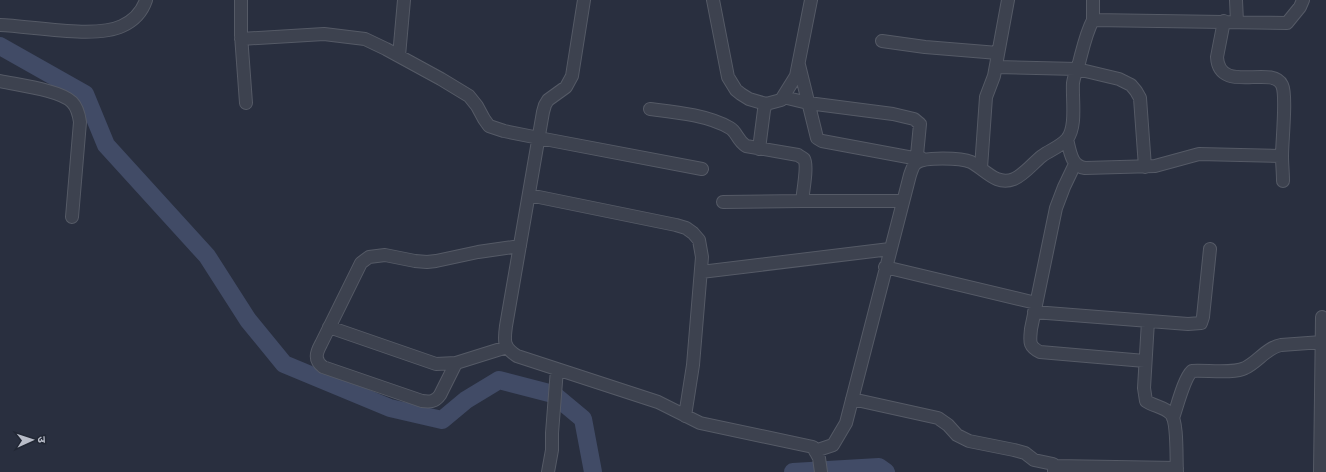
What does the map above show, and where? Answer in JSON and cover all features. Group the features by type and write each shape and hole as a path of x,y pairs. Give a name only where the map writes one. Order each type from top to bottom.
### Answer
{"street":[{"path":"0,25 80,32 112,30 131,21 138,14 146,0"},
{"path":"238,0 246,103"},
{"path":"399,56 404,0"},
{"path":"584,0 572,76 566,87 548,100 545,105 506,332 505,341 507,347 517,356 658,402 700,424 813,448 817,455 821,472"},
{"path":"713,0 728,77 736,90 741,94 749,99 766,104 781,100 796,76 810,0"},
{"path":"982,168 986,97 994,76 1008,0"},
{"path":"798,65 817,138 822,142 924,160 959,159 970,162 982,168 994,178 1003,181 1013,179 1021,175 1047,152 1060,146 1072,132 1074,82 1088,29 1093,20 1093,0"},
{"path":"1236,0 1237,22"},
{"path":"1093,20 1286,23 1300,7 1303,0"},
{"path":"1224,21 1217,57 1217,62 1221,71 1229,76 1273,78 1282,84 1284,100 1282,156 1283,181"},
{"path":"242,38 324,34 365,39 441,78 469,96 489,126 504,131 702,169"},
{"path":"882,41 925,47 998,53"},
{"path":"996,67 1077,69 1119,80 1131,85 1140,98 1145,167"},
{"path":"0,81 57,93 71,101 75,106 79,114 80,122 72,217"},
{"path":"783,97 808,103 893,114 914,119 920,124 917,155 924,160"},
{"path":"759,149 766,104"},
{"path":"650,109 711,120 733,130 740,142 746,146 798,155 803,158 806,169 802,201"},
{"path":"1067,139 1075,164 1085,168 1155,166 1199,154 1282,156"},
{"path":"817,455 833,445 846,423 885,267 910,175 915,164 924,160"},
{"path":"1075,164 1056,208 1035,307 1030,344 1040,352 1145,361"},
{"path":"529,195 686,228 693,232 699,240 702,257 701,272 693,365 685,416"},
{"path":"723,202 902,202"},
{"path":"456,363 436,400 422,401 323,367 316,359 317,352 361,263 369,257 385,255 415,262 427,262 478,252 520,246"},
{"path":"701,272 890,249"},
{"path":"885,267 1035,307 1148,321 1188,324 1201,323 1203,317 1210,249"},
{"path":"1320,472 1322,317"},
{"path":"852,399 938,418 962,438 969,441 1021,452 1034,460 1053,464 1054,469 1177,470 1176,437 1173,418 1170,413 1146,401 1144,388 1148,321"},
{"path":"329,327 428,361 446,364 456,363 507,347"},
{"path":"1173,418 1186,380 1192,371 1241,370 1251,365 1274,346 1322,342"},
{"path":"548,472 552,450 556,369"}],"waterway":[{"path":"0,46 85,94 106,145 207,256 248,320 284,364 390,408 442,420 466,400 499,380 553,394 583,419 593,472"},
{"path":"793,472 879,467 886,472"}]}
